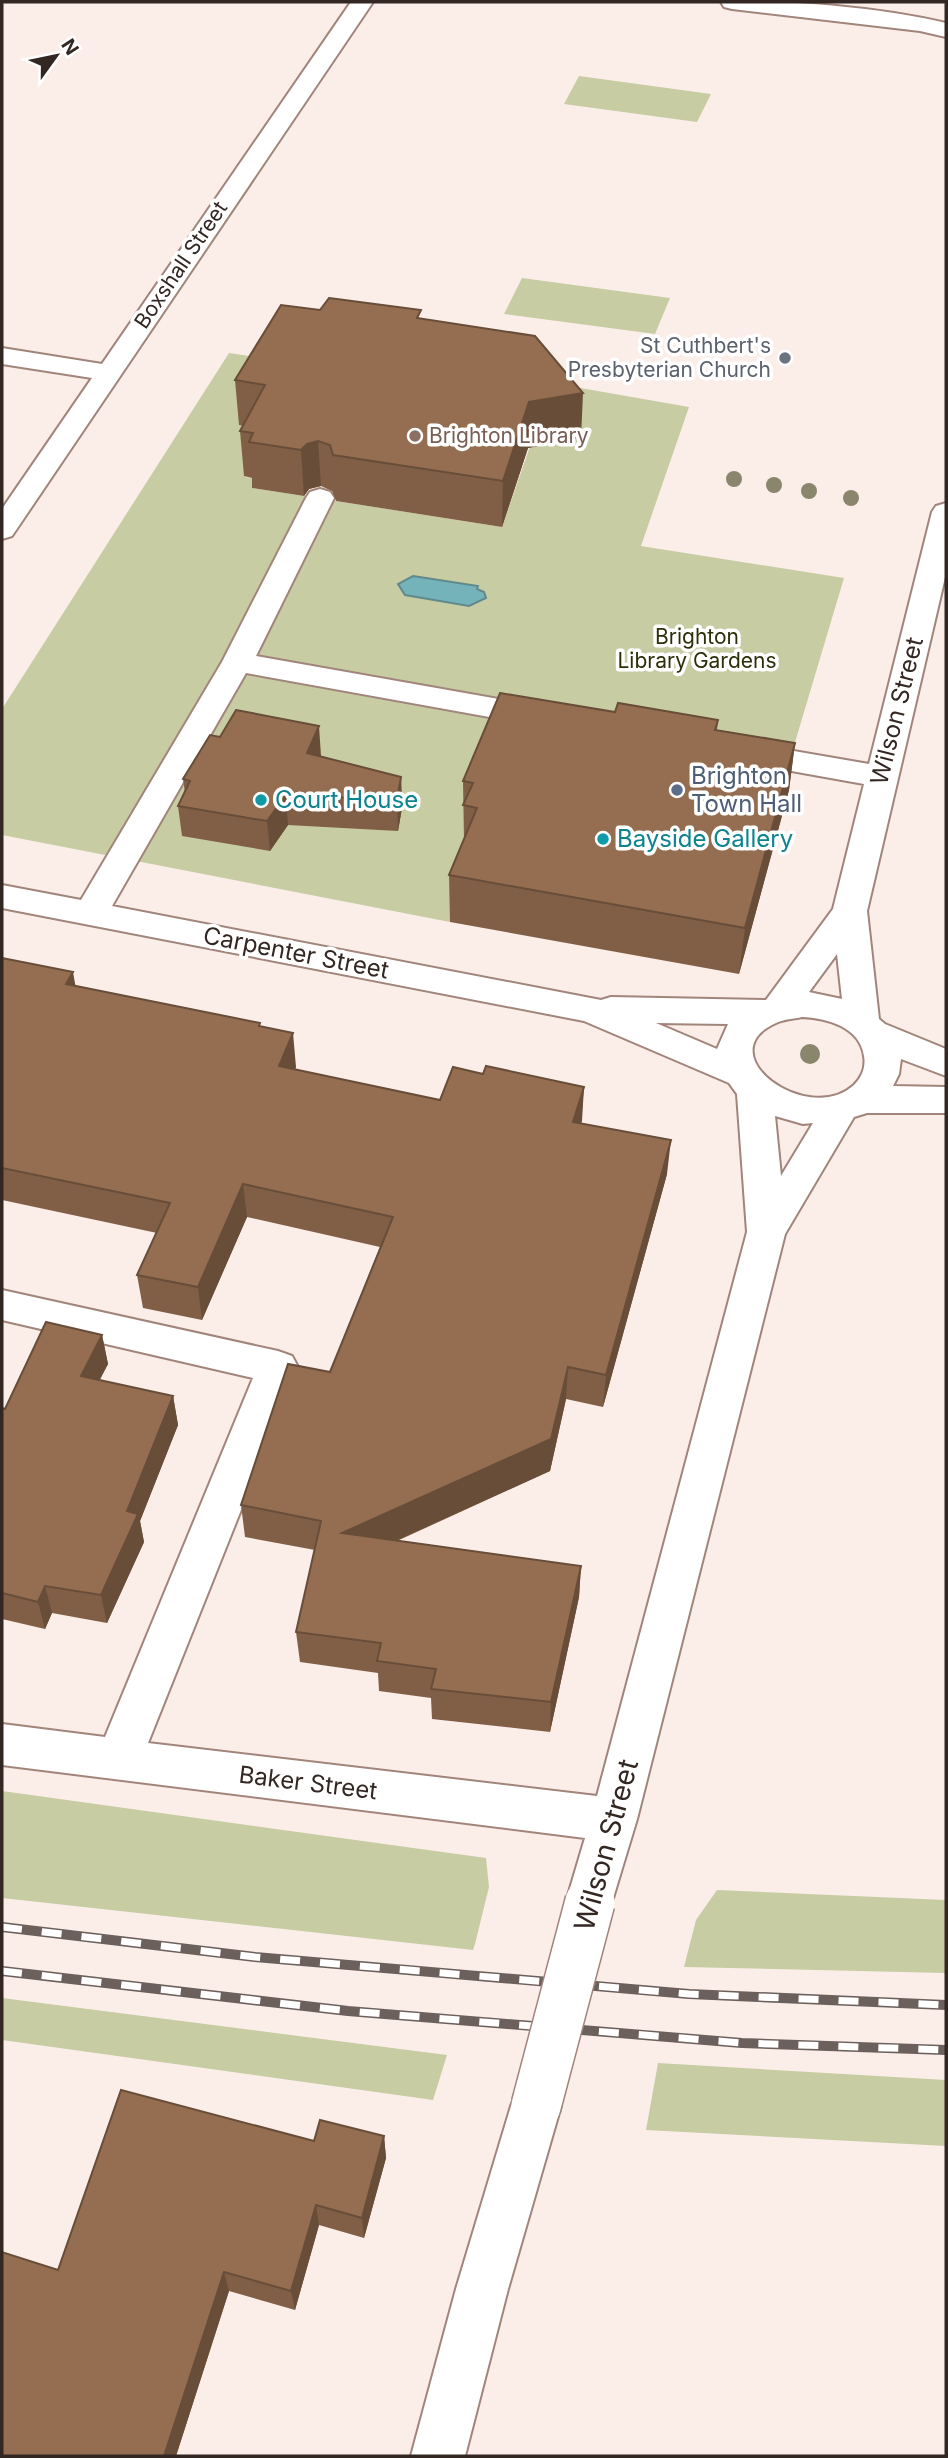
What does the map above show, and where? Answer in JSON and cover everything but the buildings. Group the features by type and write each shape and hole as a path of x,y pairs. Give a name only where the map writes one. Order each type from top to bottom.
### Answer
{"street":[{"name":"Boxshall Street","path":"2,530 362,2"},
{"path":"732,2 920,24 946,30"},
{"path":"920,24 946,24"},
{"path":"2,356 108,373"},
{"path":"90,914 237,662 320,498"},
{"name":"Wilson Street","path":"867,1028 850,911 946,512"},
{"path":"237,662 575,722"},
{"path":"710,746 881,776"},
{"name":"Carpenter Street","path":"2,897 591,1010 772,1009"},
{"name":"Wilson Street","path":"772,1009 850,911"},
{"path":"946,1063 867,1028 824,1005 772,1009 747,1023 736,1038 734,1056 747,1082 773,1102 795,1109 818,1111 851,1104 946,1100"},
{"name":"Carpenter Street","path":"591,1010 747,1082"},
{"path":"851,1104 877,1085 884,1068 883,1050 867,1028"},
{"name":"Wilson Street","path":"747,1082 766,1232"},
{"name":"Wilson Street","path":"438,2456 614,1819 766,1232 851,1104"},
{"path":"2,1305 278,1367 119,1759"},
{"name":"Baker Street","path":"2,1745 529,1811 614,1819"}],"green space":[{"path":"579,76 711,94 697,122 564,104"},
{"path":"522,278 670,298 655,334 504,314"},
{"name":"Brighton Library Gardens","path":"229,353 277,360 239,425 269,430 245,477 257,479 253,488 502,527 552,383 689,407 641,546 844,578 793,749 477,854 450,922 2,835 2,709"},
{"path":"2,1791 486,1858 489,1887 475,1944 473,1950 2,1898"},
{"path":"717,1890 946,1900 946,1973 684,1967 696,1920"},
{"path":"2,1998 447,2055 433,2100 2,2040"},
{"path":"658,2063 946,2080 946,2146 646,2130"}],"water":[{"path":"413,576 478,586 477,589 484,592 486,598 469,606 405,595 398,584"}],"railway":[{"path":"2,1927 255,1957 689,1994 946,2005"},
{"path":"2,1971 348,2011 742,2043 946,2050"}],"place":[{"name":"St Cuthbert's Presbyterian Church","path":"785,358"},
{"name":"Brighton Library","path":"415,436"},
{"name":"Brighton Town Hall","path":"677,790"},
{"name":"Court House","path":"261,800"},
{"name":"Bayside Gallery","path":"603,839"}]}
